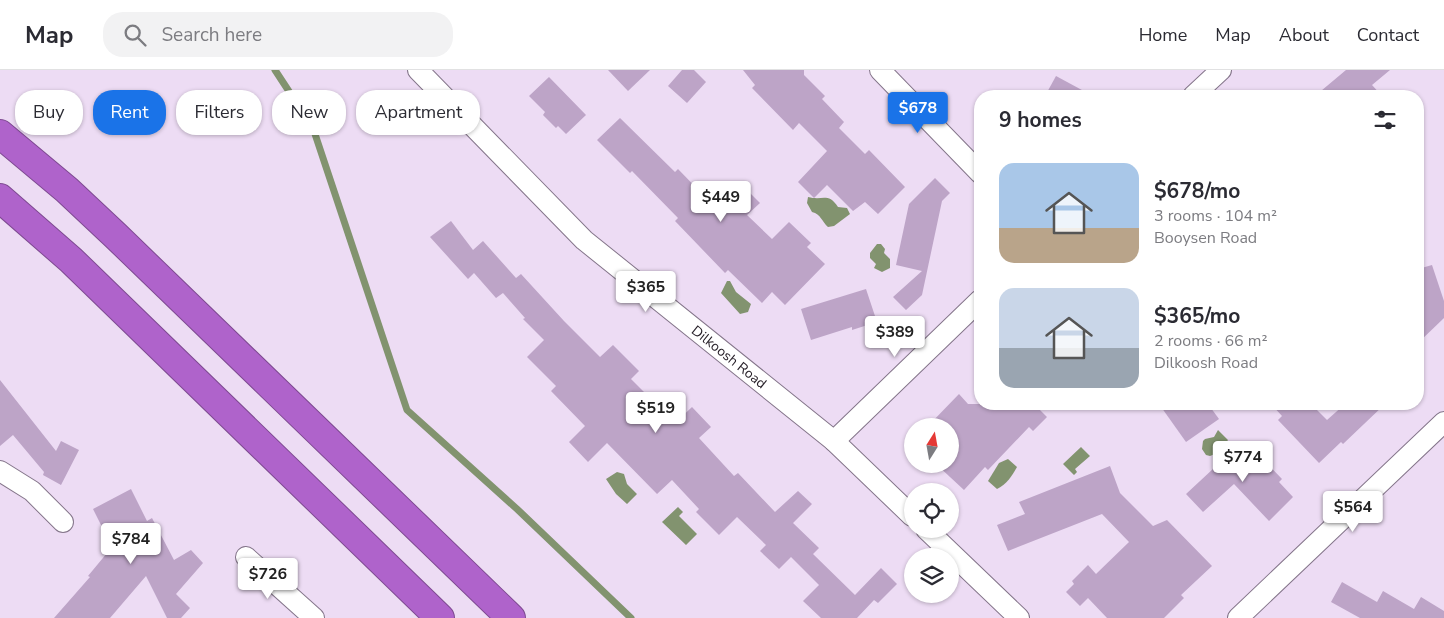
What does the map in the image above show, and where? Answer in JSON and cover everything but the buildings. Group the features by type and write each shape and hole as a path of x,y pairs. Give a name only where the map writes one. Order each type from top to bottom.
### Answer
{"highway":[{"path":"0,134 67,190 116,236 511,618"},
{"path":"0,198 71,260 440,618"}],"street":[{"name":"Dilkoosh Road","path":"418,70 584,240 834,441 904,508"},
{"path":"880,70 974,167"},
{"path":"1199,90 1221,70"},
{"path":"834,441 974,306"},
{"path":"1238,618 1444,422"},
{"path":"0,471 32,491 63,522"},
{"path":"935,538 1019,618"},
{"path":"246,557 314,618"}],"shaded area":[{"path":"808,197 828,198 838,207 847,208 850,214 834,226 828,227 819,216 812,212 807,203"},
{"path":"877,244 881,244 885,249 884,253 890,259 890,268 882,272 874,268 876,264 870,258 870,253"},
{"path":"727,281 730,281 736,292 751,304 748,312 740,314 721,293"},
{"path":"1218,430 1228,440 1226,443 1219,445 1215,454 1206,455 1202,449 1203,441 1214,437"},
{"path":"1081,447 1090,456 1075,469 1077,472 1074,475 1063,464"},
{"path":"1008,459 1017,467 1004,485 997,489 988,481 999,463"},
{"path":"617,472 624,474 627,484 637,494 627,504 616,494 606,479"},
{"path":"678,507 683,512 679,516 697,534 686,545 662,522"}],"waterway":[{"path":"275,70 313,128 407,410 517,509 631,618"}]}
